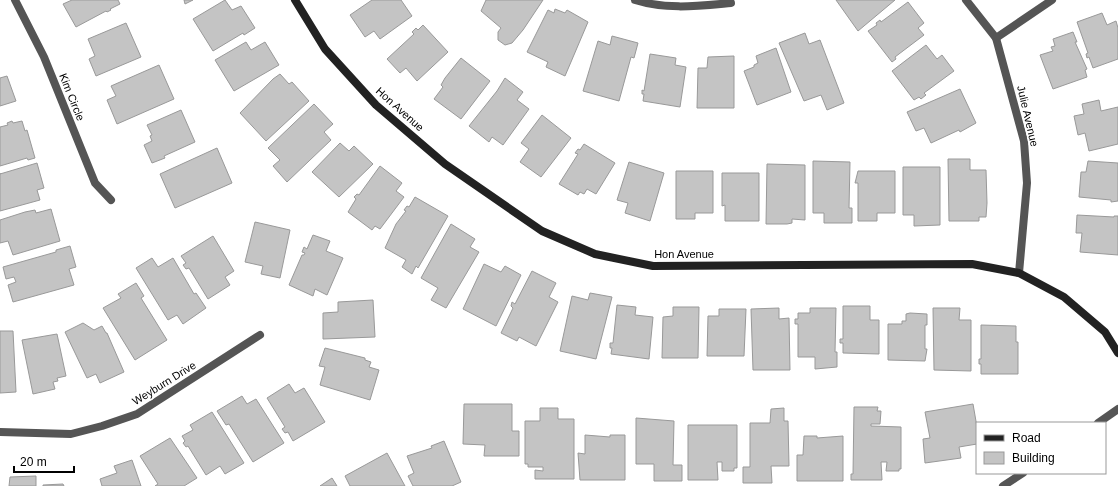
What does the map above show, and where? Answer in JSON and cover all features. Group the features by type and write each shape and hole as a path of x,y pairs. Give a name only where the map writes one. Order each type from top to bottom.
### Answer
{"street":[{"name":"Kim Circle","path":"15,0 44,57 95,182 111,200"},
{"name":"Hon Avenue","path":"295,0 326,49 376,105 445,164 542,231 595,254 653,266 972,264 1019,273 1064,297 1105,332 1118,353"},
{"path":"635,0 655,5 676,7 731,4"},
{"name":"Julie Avenue","path":"966,0 996,38 1024,141 1027,183 1019,273"},
{"path":"996,38 1052,0"},
{"name":"Weyburn Drive","path":"0,432 71,434 102,426 137,414 260,335"},
{"path":"1099,422 1118,409"},
{"path":"1003,486 1021,474"}],"building":[{"path":"72,0 118,0 120,4 76,27 63,4"},
{"path":"184,0 193,0 185,4"},
{"path":"225,0 232,10 241,6 255,28 244,35 243,33 213,51 193,19"},
{"path":"372,0 401,0 412,16 380,39 374,31 365,37 350,15"},
{"path":"486,0 543,0 523,30 512,43 505,45 498,40 498,32 501,28 481,11"},
{"path":"836,0 895,0 858,31"},
{"path":"908,2 924,23 918,28 924,35 895,57 896,59 892,62 868,31 877,25 876,23 880,20 881,22"},
{"path":"555,9 565,13 567,10 588,22 565,76 546,67 548,62 527,52 548,10 554,13"},
{"path":"1102,13 1107,25 1116,21 1118,28 1118,59 1093,68 1089,57 1087,58 1086,54 1088,53 1077,22"},
{"path":"126,23 141,57 96,76 89,59 95,56 88,39"},
{"path":"423,25 448,52 417,81 406,68 400,73 387,59 414,34 412,32 416,28 418,30"},
{"path":"1073,32 1077,42 1075,42 1087,69 1085,70 1087,77 1053,89 1040,55 1053,51 1051,47 1055,46 1053,39"},
{"path":"805,33 809,44 820,40 844,103 827,110 821,95 804,101 779,43"},
{"path":"612,36 638,43 634,58 631,57 619,101 583,91 598,41 610,45"},
{"path":"246,42 251,50 265,42 279,65 234,91 215,60"},
{"path":"926,45 937,59 942,55 954,71 924,93 926,95 921,99 919,97 914,100 892,71"},
{"path":"776,48 791,92 757,105 744,71 754,67 754,65 758,63 756,56"},
{"path":"650,54 676,58 675,65 686,67 680,107 643,101 644,94 642,94 642,90 644,91"},
{"path":"734,56 734,108 697,108 698,68 707,68 708,57"},
{"path":"461,58 490,81 461,119 434,99 443,87 441,85 445,78"},
{"path":"159,65 174,99 117,124 107,100 116,96 111,86"},
{"path":"280,74 289,84 292,82 309,101 266,141 240,113 273,79"},
{"path":"7,76 16,101 0,106 0,78"},
{"path":"505,78 523,92 517,100 529,109 503,145 492,137 489,142 469,126 497,91"},
{"path":"960,89 976,123 960,132 959,130 931,143 924,128 916,131 907,112"},
{"path":"1099,100 1101,111 1118,107 1118,144 1089,151 1085,133 1078,135 1074,116 1084,114 1082,104"},
{"path":"314,104 333,124 324,132 331,140 287,182 273,166 280,160 268,148"},
{"path":"181,110 195,142 164,156 165,158 152,163 144,145 152,141 150,136 152,135 147,125"},
{"path":"542,115 571,138 541,177 520,162 529,149 521,143"},
{"path":"12,121 13,123 22,121 25,131 27,130 35,158 28,160 27,158 0,166 0,127 8,125 7,123"},
{"path":"340,143 349,151 354,146 373,164 339,197 312,172"},
{"path":"584,144 615,163 596,194 587,189 584,194 580,192 578,195 559,184 578,154 575,153 578,149 580,150"},
{"path":"217,148 232,183 175,208 160,174"},
{"path":"948,159 970,159 970,170 986,170 986,217 979,217 979,221 949,221"},
{"path":"813,161 850,162 849,208 852,208 852,223 824,223 824,213 813,213"},
{"path":"1088,161 1118,163 1118,201 1111,202 1111,200 1079,197 1081,172 1086,172"},
{"path":"629,162 664,173 650,221 625,213 628,203 617,200"},
{"path":"37,163 44,188 37,190 40,200 0,211 0,174"},
{"path":"767,164 805,165 805,220 792,219 792,223 787,224 766,224"},
{"path":"380,166 402,183 396,191 404,197 380,229 375,226 372,230 348,212 356,199 354,197 357,194 359,195"},
{"path":"903,167 940,167 940,225 914,226 914,215 903,215"},
{"path":"676,171 713,171 713,213 695,213 695,219 676,219"},
{"path":"858,171 895,171 895,213 877,213 877,221 858,221 858,183 855,183"},
{"path":"722,173 759,173 759,221 725,221 725,205 722,206"},
{"path":"415,197 448,216 418,268 416,266 412,274 402,267 406,260 385,248 396,224 406,211 404,210 407,206 409,207"},
{"path":"51,209 60,241 13,255 8,241 0,243 0,220 25,212 35,210 36,213"},
{"path":"1077,215 1118,216 1118,255 1080,252 1082,233 1076,233"},
{"path":"255,222 290,230 280,278 261,274 263,266 245,262"},
{"path":"451,224 475,239 470,247 479,252 446,308 431,300 438,288 421,278"},
{"path":"313,235 330,241 326,251 343,258 327,295 315,289 313,296 289,285 302,255 305,253 302,252 304,247 307,249"},
{"path":"213,236 234,271 225,277 230,285 208,299 189,268 186,269 183,265 186,263 181,256"},
{"path":"70,246 76,267 69,269 74,285 13,302 8,285 16,282 14,277 6,279 3,267 56,252 56,250"},
{"path":"152,258 158,267 173,258 194,294 196,293 206,308 183,324 177,315 168,320 136,268"},
{"path":"484,264 501,272 505,266 521,275 496,326 463,309"},
{"path":"532,271 556,283 549,297 558,302 536,346 519,337 517,341 501,333 513,308 511,306 512,302 515,304"},
{"path":"136,283 144,296 141,298 167,340 135,360 103,308 121,298 118,294"},
{"path":"590,293 612,297 596,359 560,351 572,296 588,300"},
{"path":"373,300 375,337 323,339 323,313 338,312 338,302"},
{"path":"617,305 636,307 635,315 653,317 649,359 611,354 612,348 610,348 610,343 613,343"},
{"path":"843,306 870,306 870,320 879,320 879,354 843,353 843,343 840,343 840,339 843,339"},
{"path":"673,307 699,307 698,358 662,358 663,317 673,316"},
{"path":"779,308 779,319 789,318 790,370 753,370 751,309"},
{"path":"810,308 836,308 835,352 837,352 837,367 815,369 815,357 798,357 798,324 795,324 795,319 798,319 798,313 810,313"},
{"path":"933,308 960,308 959,320 971,320 971,371 934,370"},
{"path":"719,309 746,309 744,356 707,356 708,316 719,316"},
{"path":"906,314 927,314 927,325 925,325 925,349 927,349 925,361 888,360 888,324 902,324 902,321 906,321"},
{"path":"83,323 94,330 102,326 107,333 124,372 100,383 96,374 87,378 65,332"},
{"path":"981,325 1016,326 1016,342 1018,342 1018,374 981,374 981,364 979,364 979,359 981,359"},
{"path":"0,331 13,331 16,392 0,393"},
{"path":"57,334 66,376 57,378 58,381 53,382 55,389 33,394 22,340"},
{"path":"325,348 365,358 365,360 371,362 369,367 379,370 370,400 320,385 325,367 319,366"},
{"path":"289,384 295,393 304,388 325,422 293,441 288,432 285,433 282,429 285,427 267,398"},
{"path":"242,396 247,404 256,399 284,443 253,462 229,424 226,425 217,411"},
{"path":"464,404 512,404 512,431 519,431 519,456 484,456 485,445 463,444"},
{"path":"973,404 976,422 976,444 959,447 961,458 925,463 923,439 930,438 925,412"},
{"path":"854,407 878,407 877,411 881,411 880,424 871,424 871,426 901,427 901,469 899,469 899,471 886,471 887,462 881,462 882,480 851,480 851,474 853,474"},
{"path":"540,408 558,408 558,419 574,419 574,479 535,479 535,470 543,471 543,467 528,467 528,464 525,464 525,421 540,421"},
{"path":"784,408 784,421 788,421 789,466 771,466 772,483 743,483 743,467 750,467 750,423 770,423 771,409"},
{"path":"212,412 244,463 225,474 220,466 206,475 188,446 186,447 183,443 185,441 182,436 193,430 190,425"},
{"path":"636,418 674,421 673,465 682,465 682,481 654,481 654,464 636,464"},
{"path":"688,425 737,425 737,468 734,468 734,471 722,471 722,462 717,462 718,480 688,480"},
{"path":"585,435 610,437 610,435 625,435 625,480 580,480 578,453 585,454"},
{"path":"804,436 817,436 817,438 843,436 843,481 797,481 797,455 803,455"},
{"path":"170,438 197,478 184,486 155,486 158,484 140,456"},
{"path":"444,441 461,482 452,486 413,486 408,476 414,473 407,456 432,448 431,446"},
{"path":"387,453 405,486 350,486 345,476"},
{"path":"132,460 141,486 102,486 100,479 117,473 114,466"},
{"path":"36,476 36,486 9,486 10,477"},
{"path":"332,478 337,486 320,486"},
{"path":"63,484 64,486 43,486 43,485"}]}
